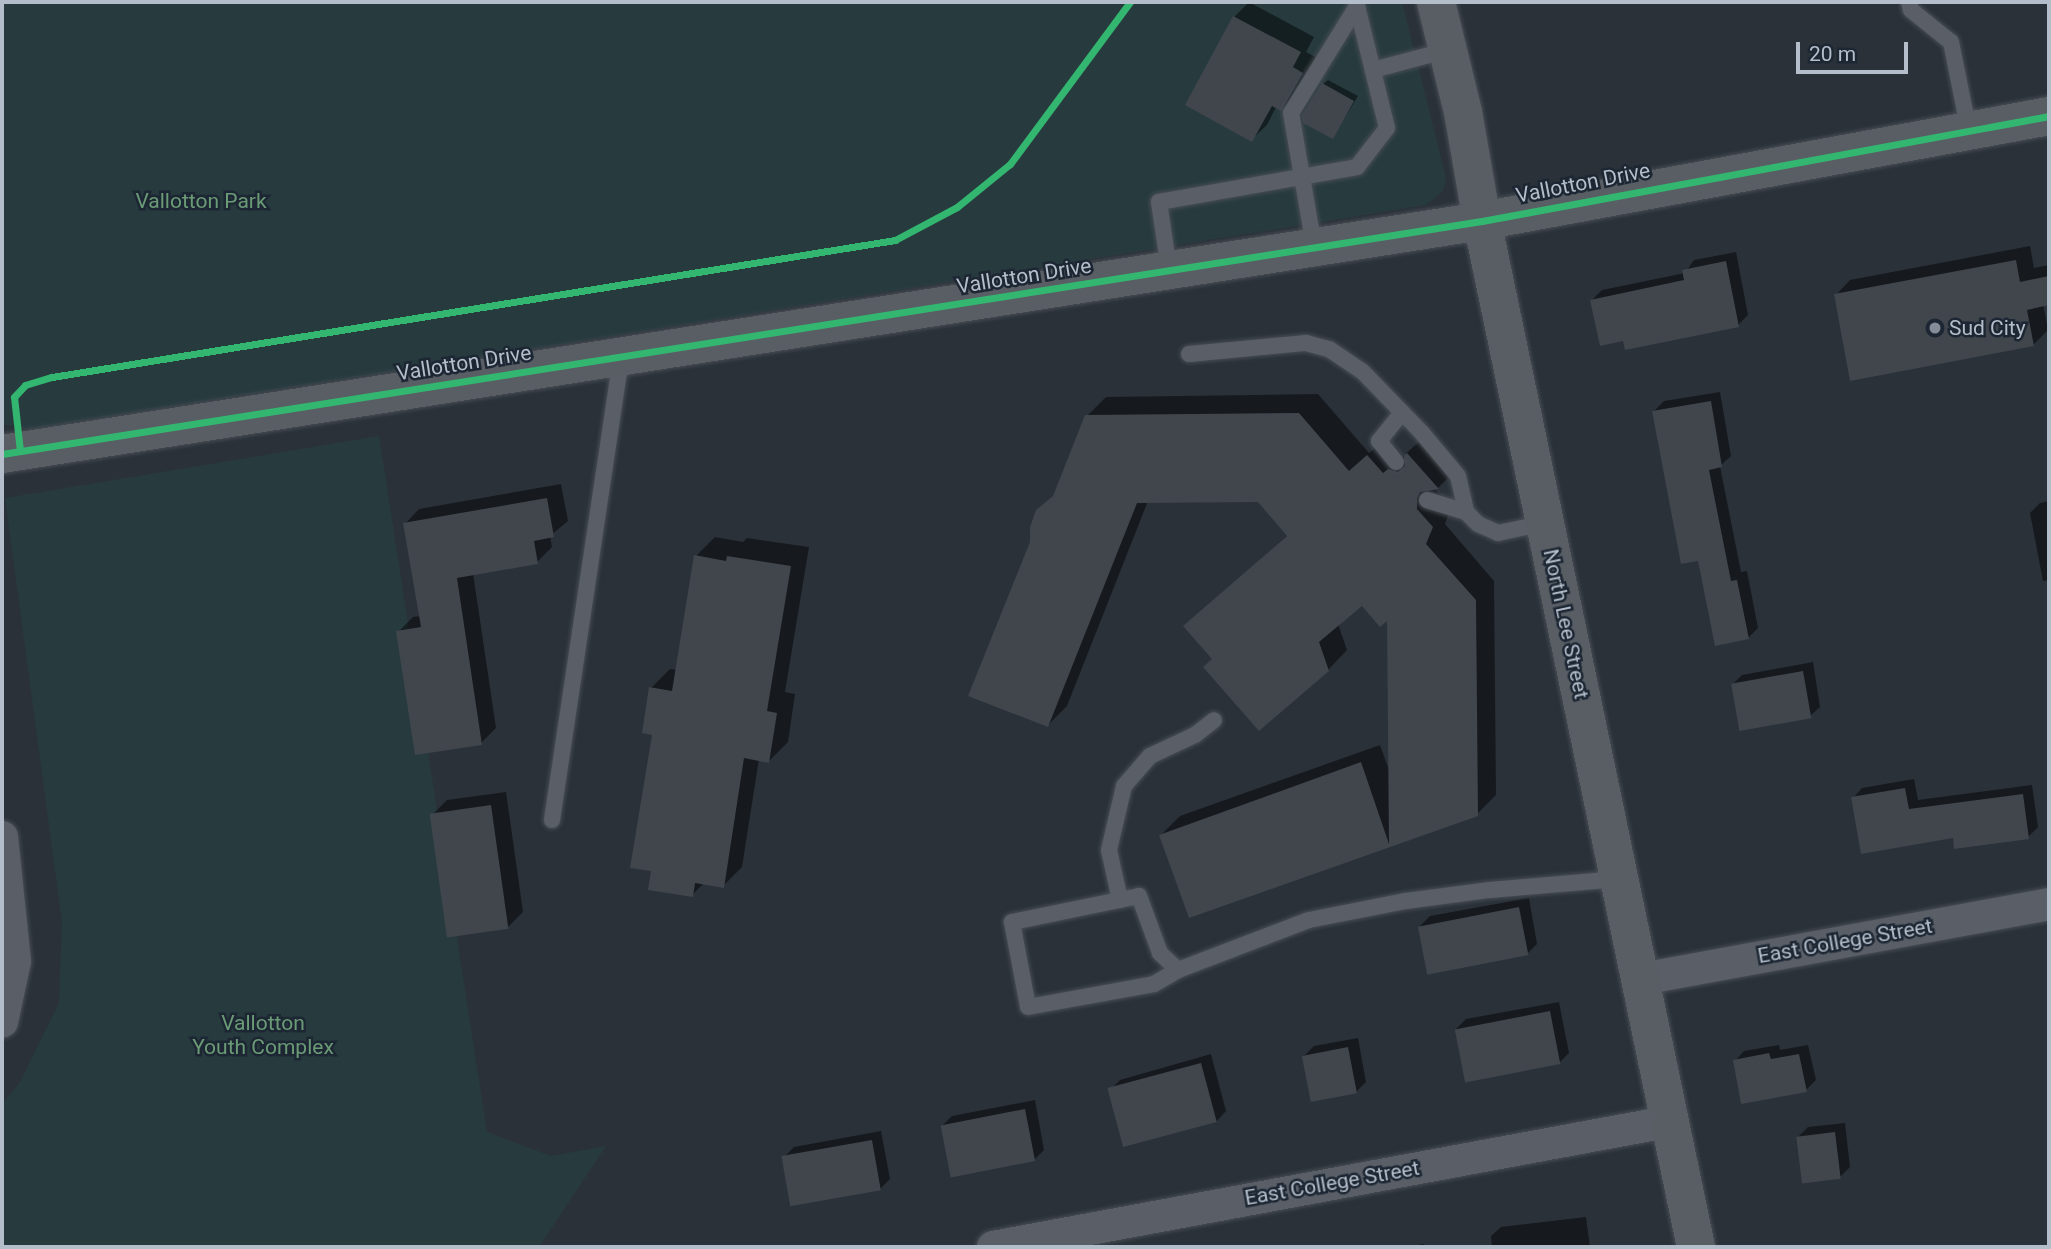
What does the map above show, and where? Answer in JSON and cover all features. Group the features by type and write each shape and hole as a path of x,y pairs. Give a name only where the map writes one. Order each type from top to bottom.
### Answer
{"street":[{"name":"North Lee Street","path":"1436,2 1463,112 1482,221 1672,1121 1696,1247"},
{"name":"Vallotton Drive","path":"2,454 1482,221 2049,116"},
{"path":"2,837 15,961 2,1022"},
{"name":"East College Street","path":"1641,979 2049,904"},
{"name":"East College Street","path":"993,1247 1672,1121"}],"lane":[{"path":"1909,2 1911,10 1951,42 1969,131"},
{"path":"1169,269 1159,202 1357,167 1387,128 1357,4"},
{"path":"1314,246 1292,113 1357,4"},
{"path":"1373,71 1448,50"},
{"path":"1189,354 1306,343 1329,349 1362,371 1422,433 1458,476 1466,512"},
{"path":"551,820 621,357"},
{"path":"1396,462 1379,441 1401,414"},
{"path":"1427,500 1466,512 1478,524 1498,533 1545,523"},
{"path":"1121,900 1109,850 1124,786 1150,756 1195,735 1214,720"},
{"path":"1178,970 1160,954 1139,896 1012,922 1028,1007 1154,984 1178,970 1321,918 1430,897 1619,880"}],"green space":[{"name":"Vallotton Park","path":"2,2 1402,2 1446,178 1443,191 1426,205 30,430 2,424"},
{"name":"Vallotton Youth Complex","path":"379,436 487,1132 551,1156 606,1146 539,1247 2,1247 2,1104 19,1084 59,1003 62,922 5,498"}],"building":[{"path":"1233,16 1301,52 1293,67 1303,73 1281,111 1272,106 1252,142 1185,105"},
{"path":"1322,83 1354,101 1333,139 1303,123 1302,115"},
{"name":"Sud City","path":"2016,260 2020,282 2049,276 2049,305 2027,310 2034,346 1850,381 1834,294"},
{"path":"1726,261 1739,327 1625,350 1623,341 1600,346 1590,300 1684,280 1682,270"},
{"path":"1711,401 1722,467 1709,470 1731,581 1737,580 1749,639 1715,646 1698,561 1681,564 1652,411"},
{"path":"1299,413 1349,471 1367,455 1383,473 1388,469 1398,472 1405,466 1404,455 1407,453 1439,489 1420,492 1417,509 1433,527 1426,544 1476,600 1478,816 1189,918 1159,835 1361,762 1389,844 1387,621 1380,627 1362,606 1319,642 1329,671 1259,731 1203,667 1212,659 1183,626 1287,536 1258,502 1137,503 1048,727 968,696 1030,542 1030,527 1036,510 1053,496 1085,415"},
{"path":"547,498 554,537 534,541 538,564 457,578 482,745 415,755 396,631 421,627 403,523"},
{"path":"694,555 726,561 727,556 791,566 767,711 777,713 769,763 744,758 724,888 695,883 693,897 648,890 651,871 630,868 652,735 642,733 649,687 672,691"},
{"path":"1803,671 1811,718 1739,731 1731,684"},
{"path":"1905,788 1909,809 2023,794 2029,839 1954,849 1953,838 1861,854 1851,797"},
{"path":"491,805 508,929 447,937 430,814"},
{"path":"1519,907 1528,955 1427,975 1418,927"},
{"path":"1550,1011 1560,1064 1465,1083 1455,1030"},
{"path":"1348,1047 1357,1093 1311,1102 1302,1056"},
{"path":"1769,1053 1771,1059 1799,1054 1807,1092 1741,1104 1733,1060"},
{"path":"1201,1063 1217,1122 1123,1147 1107,1088"},
{"path":"1025,1109 1035,1161 951,1177 941,1125"},
{"path":"1835,1132 1841,1179 1802,1183 1796,1137"},
{"path":"872,1140 881,1190 790,1206 781,1156"}],"cycle path":[{"path":"20,451 14,397 25,385 52,377 895,240 957,207 1010,164 1130,2"},
{"path":"2,454 1482,221 2049,116"}],"place":[{"name":"Sud City","path":"1935,328"}]}
